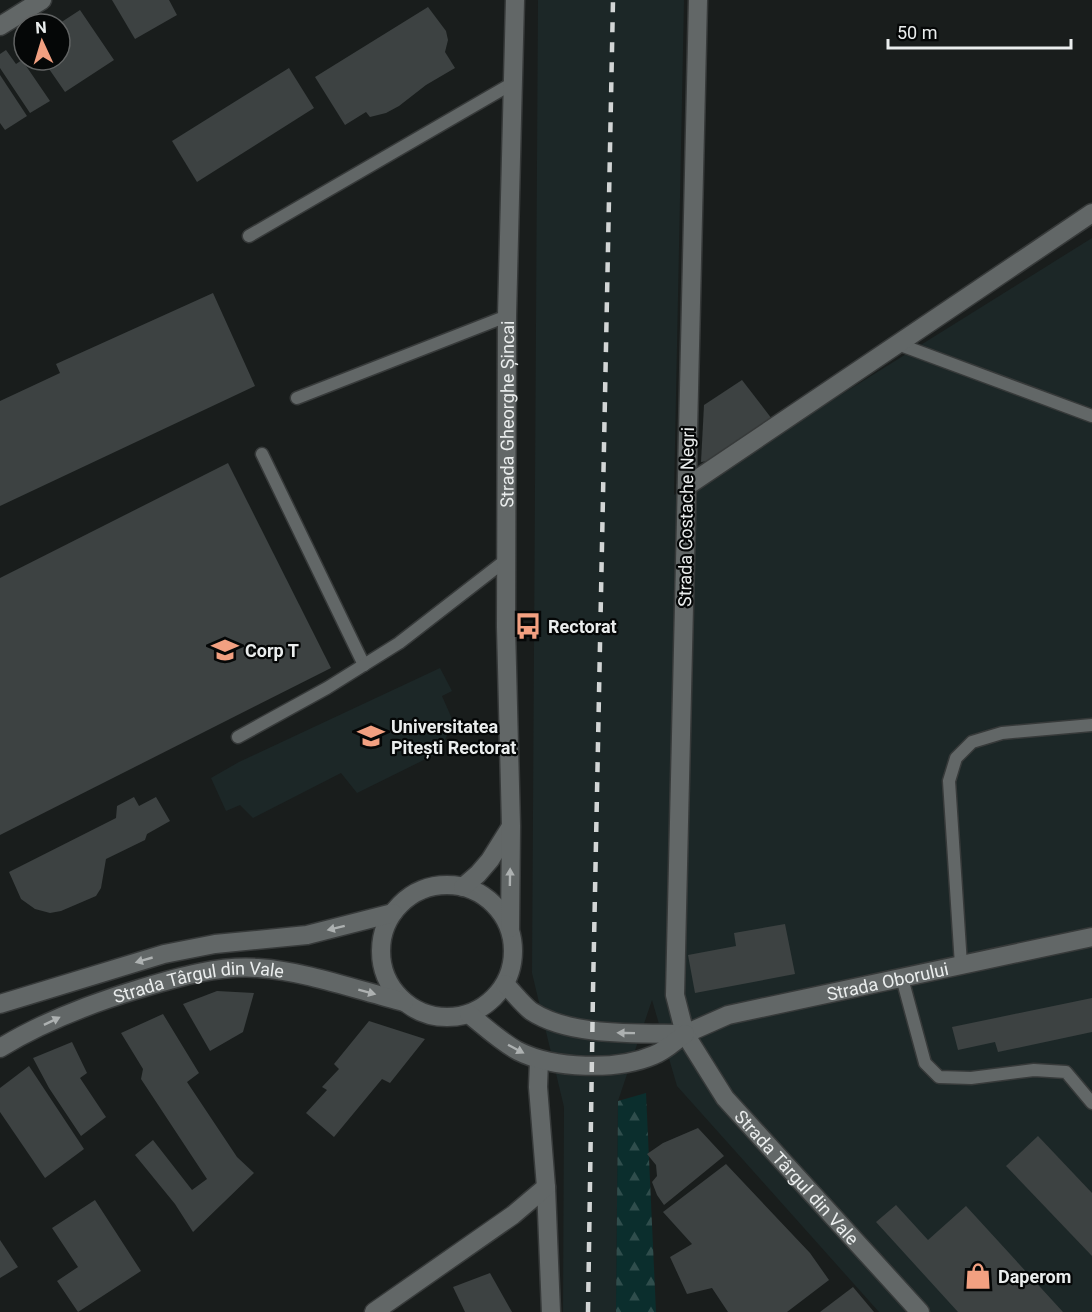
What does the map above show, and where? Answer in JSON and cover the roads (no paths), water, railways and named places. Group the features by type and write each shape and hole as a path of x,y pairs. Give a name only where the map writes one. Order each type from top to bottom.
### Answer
{"main road":[{"path":"0,26 42,0"},
{"name":"Strada Gheorghe Șincai","path":"510,928 511,826 506,627 507,316 515,0"},
{"name":"Strada Costache Negri","path":"685,1034 675,995 698,0"},
{"path":"687,486 1092,213"},
{"path":"463,887 490,861 511,826"},
{"path":"443,885 463,887 483,895 499,910 510,928 514,947 512,966 506,984 484,1007 452,1018 435,1017 418,1011 404,1002 391,987 383,969 381,950 384,931 393,913 406,899 424,889 443,885"},
{"name":"Strada Târgul din Vale","path":"0,1005 173,952 215,944 307,935 393,913"},
{"name":"Strada Oborului","path":"685,1034 728,1015 1092,937"},
{"name":"Strada Târgul din Vale","path":"0,1048 69,1013 106,999 187,975 219,969 255,967 290,971 404,1002"},
{"path":"506,984 530,1010 550,1021 570,1027 617,1033 685,1034"},
{"path":"469,1014 503,1042 519,1051 539,1060 577,1065 617,1065 656,1055 685,1034"},
{"name":"Strada Târgul din Vale","path":"685,1034 725,1098 920,1312"},
{"path":"539,1060 538,1087 546,1187 551,1312"},
{"path":"374,1312 513,1215 546,1187"}],"lane":[{"path":"249,236 513,83"},
{"path":"297,398 507,316"},
{"path":"898,344 1092,416"},
{"path":"262,454 364,665"},
{"path":"238,737 327,688 407,637 506,560"},
{"path":"962,965 949,781 956,758 972,742 1002,733 1092,725"},
{"path":"902,978 925,1063 939,1077 971,1078 1034,1070 1066,1072 1092,1103"}],"railway":[{"path":"588,1312 613,0"}],"place":[{"name":"Rectorat","path":"528,626"},
{"name":"Corp T","path":"225,650"},
{"name":"Universitatea Pitești Rectorat","path":"371,736"},
{"name":"Daperom","path":"978,1276"}]}
